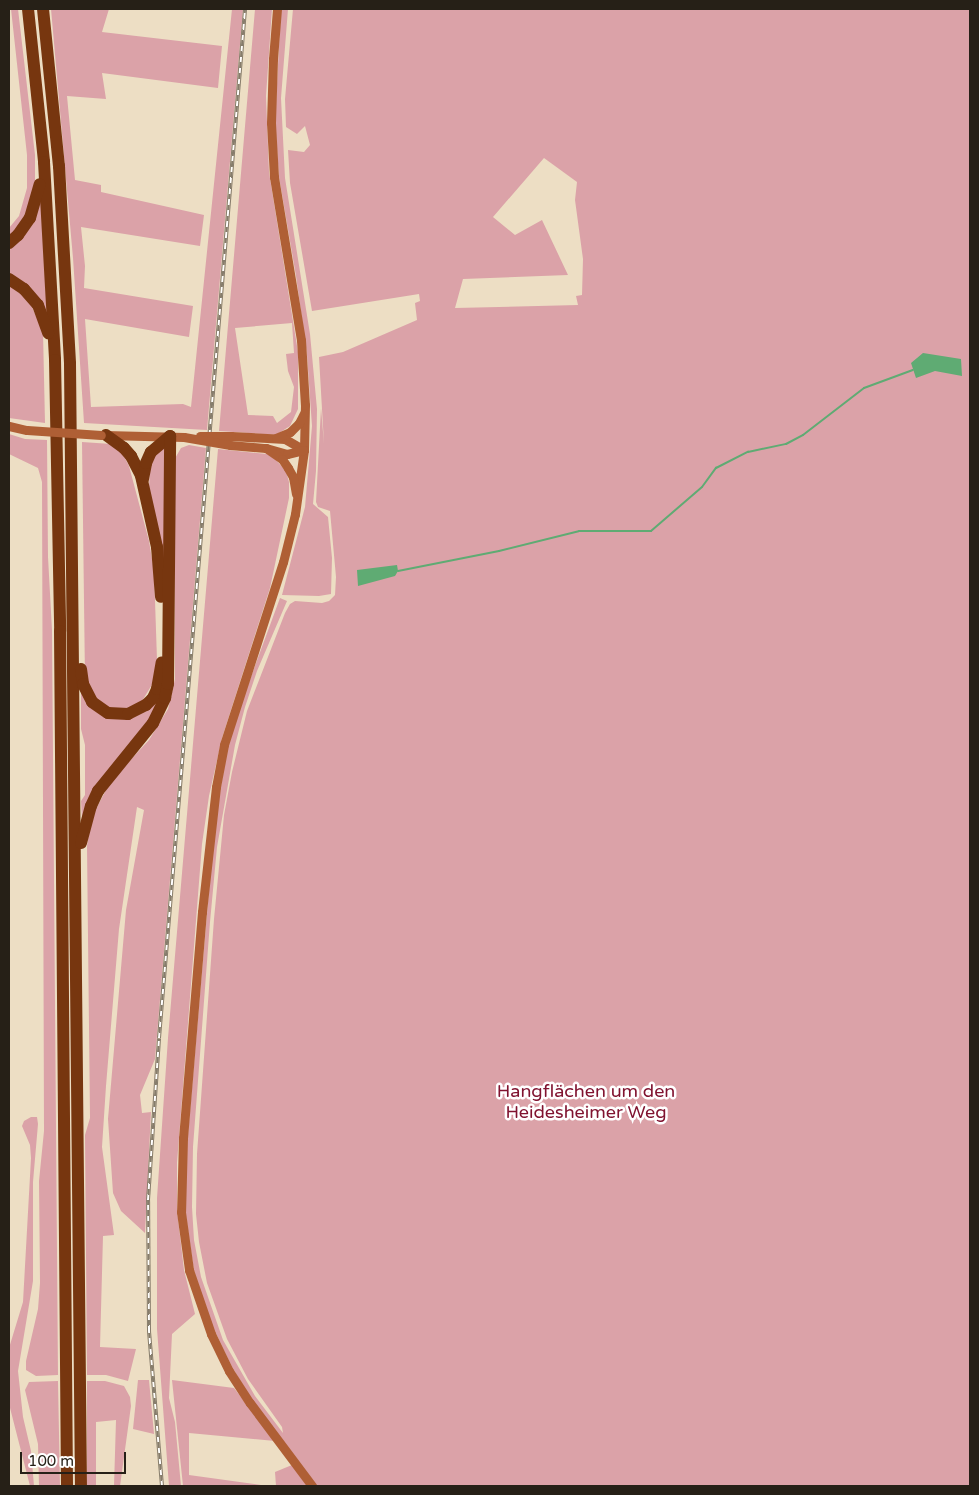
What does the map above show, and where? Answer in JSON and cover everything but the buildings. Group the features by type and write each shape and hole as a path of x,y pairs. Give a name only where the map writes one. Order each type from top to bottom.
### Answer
{"highway":[{"path":"28,9 44,162 55,360 60,631 66,1486"},
{"path":"43,9 59,166 70,364 74,604 81,1486"},
{"path":"9,243 25,226 34,209 44,162"},
{"path":"9,279 24,289 38,305 44,316 55,360"},
{"path":"74,604 83,684 92,702 104,710 118,715 128,714 146,705 158,689 160,679 162,615 157,547 140,476 131,456 124,448 104,435"},
{"path":"143,487 144,469 151,452 170,436"},
{"path":"76,879 85,825 91,806 107,777 137,746 153,723 165,698 168,684 170,436"}],"main road":[{"path":"277,9 272,59 271,123 274,177 301,340 305,405 304,450 295,514 269,611 224,745 216,787 204,885 183,1138 181,1212 190,1270 211,1334 229,1371 250,1403 312,1486"},
{"path":"267,444 290,432 299,423 305,405"},
{"path":"9,426 27,430 104,435 170,436 267,444 285,440 304,450"},
{"path":"267,444 287,454 304,450"},
{"path":"267,444 282,459 293,477 296,487 295,514"}],"green space":[{"path":"11,9 18,9 35,155 35,189 24,220 9,238 9,228 19,216 27,188 27,155"},
{"path":"51,9 109,9 102,32 222,46 218,88 102,73 106,99 67,96 75,180 101,185 101,192 204,215 200,246 81,227 85,266 84,288 193,306 189,337 85,319 91,407 183,404 191,407 232,9 243,9 207,430 84,423 73,258"},
{"path":"255,9 272,9 266,96 269,172 298,352 298,409 290,426 276,435 219,431","holes":["292,323 294,353 286,354 288,371 294,387 291,412 277,423 273,416 248,415 235,328"]},
{"path":"281,9 288,9 281,98 285,178 310,334 317,409 316,471 313,504 328,517 332,558 331,594 319,596 282,595 305,507 312,426 307,355 279,177 275,121"},
{"name":"Hangflächen um den Heidesheimer Weg","path":"293,9 970,9 970,1486 317,1486 252,1400 232,1367 208,1317 194,1271 185,1210 187,1146 215,820 228,746 238,712 280,598 287,601 257,671 235,745 217,847 193,1147 192,1207 194,1240 201,1277 223,1340 255,1396 283,1433 282,1427 248,1379 227,1339 207,1283 196,1214 197,1154 214,919 224,815 247,711 285,613 290,604 295,601 322,603 329,601 335,595 336,577 330,511 318,507 316,502 321,408 324,444 319,357 343,352 417,320 415,303 420,301 419,294 312,311 290,183 288,150 304,152 310,145 305,126 297,134 286,127 285,99","holes":["544,158 577,182 575,200 583,259 582,295 576,296 578,305 455,308 463,279 568,275 542,220 515,235 493,217"]},
{"path":"41,198 47,314 9,276 9,247"},
{"path":"9,285 29,300 43,332 45,423 9,418"},
{"path":"9,434 25,439 47,440 48,557 52,630 58,1375 36,1376 26,1370 26,1361 38,1309 40,1283 39,1181 44,1131 42,482 38,468 9,454"},
{"path":"82,442 111,444 123,454 129,466 149,541 154,571 157,660 153,683 142,701 127,711 104,707 91,695 85,679"},
{"path":"189,445 206,448 155,1059 140,1095 142,1113 151,1112 145,1233 121,1211 113,1193 108,1119 126,910 144,810 137,807 119,929 102,1147 114,1235 103,1236 100,1347 136,1349 128,1381 106,1375 87,1375 85,1135 90,1118 87,846 91,819 110,782 149,740 168,709 175,679 174,460 181,448"},
{"path":"162,447 165,450 166,590 149,487 150,466 154,455"},
{"path":"218,449 267,454 275,459 286,471 289,482 289,498 270,588 222,738 209,796 202,844 177,1163 177,1210 184,1270 195,1314 172,1334 169,1398 175,1422 181,1486 169,1486 157,1329 157,1198 168,1038"},
{"path":"81,687 118,718 158,697 159,705 82,819 81,801 85,795 85,745 81,729"},
{"path":"31,1117 37,1117 38,1124 33,1182 33,1281 18,1371 23,1417 31,1451 34,1486 30,1486 9,1404 9,1348 23,1302 31,1158 30,1145 22,1126 24,1121"},
{"path":"138,1380 149,1380 154,1434 133,1429"},
{"path":"172,1380 234,1388 275,1441 189,1433 189,1475 268,1486 183,1486"},
{"path":"58,1381 60,1486 39,1486 38,1444 25,1390 29,1382"},
{"path":"87,1381 105,1381 124,1386 130,1397 131,1406 120,1486 114,1486 116,1420 96,1422 96,1486 87,1486"},
{"path":"292,1465 307,1486 276,1486 275,1472"}],"shaded area":[{"path":"923,353 961,359 962,376 935,371 916,378 911,363"},
{"path":"397,565 398,571 395,576 358,586 357,570"}],"waterway":[{"path":"398,571 499,551 579,531 651,531 702,487 716,468 748,452 786,444 803,435 864,388 913,370"}],"railway":[{"path":"162,1486 149,1331 148,1200 159,1038 245,9"}]}
